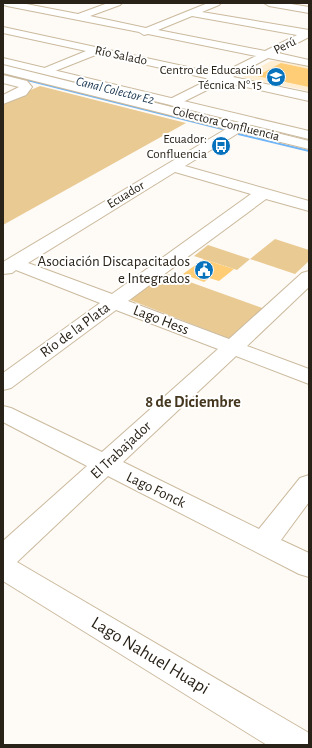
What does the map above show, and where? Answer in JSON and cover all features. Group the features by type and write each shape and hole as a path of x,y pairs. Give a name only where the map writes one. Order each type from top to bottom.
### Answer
{"street":[{"path":"6,3 309,63"},
{"path":"78,17 117,3"},
{"path":"125,39 216,3"},
{"path":"269,3 309,10"},
{"path":"191,13 309,34"},
{"name":"Río Salado","path":"3,30 309,97"},
{"name":"Perú","path":"175,102 309,34"},
{"path":"46,71 111,45"},
{"path":"3,61 175,102 244,124 309,134"},
{"name":"Colectora Confluencia","path":"3,69 244,124 309,145"},
{"path":"3,79 22,84 26,87 22,92 3,100"},
{"name":"Ecuador","path":"8,267 244,124"},
{"path":"187,126 309,157"},
{"path":"173,167 309,206"},
{"name":"Río de la Plata","path":"3,383 263,193"},
{"name":"Lago Hess","path":"8,267 114,302 309,377"},
{"name":"El Trabajador","path":"3,558 309,277"},
{"name":"Lago Fonck","path":"3,413 309,566"},
{"path":"263,543 309,484"},
{"name":"Lago Nahuel Huapi","path":"3,567 298,745"}],"shaded area":[{"name":"Centro de Educación Técnica N° 15","path":"271,61 309,67 309,91 245,78 243,76"},
{"path":"40,86 186,123 3,225 3,102"},
{"path":"275,239 309,250 309,261 295,274 250,259"},
{"path":"208,245 250,259 237,270 194,256"},
{"path":"162,272 265,309 232,337 228,338 129,299"}],"building":[{"path":"281,63 309,69 309,87 257,76"},
{"name":"Asociación Discapacitados e Integrados","path":"204,259 234,269 219,281 209,278 204,282 183,274"}],"waterway":[{"name":"Canal Colector E2","path":"3,74 222,129"},
{"name":"Canal Colector E2","path":"239,134 309,151"}],"place":[{"name":"Centro de Educación Técnica N° 15","path":"276,77"},
{"name":"Ecuador: Confluencia","path":"221,146"},
{"name":"Asociación Discapacitados e Integrados","path":"204,270"}],"district":[{"name":"8 de Diciembre","path":"193,402"}]}
